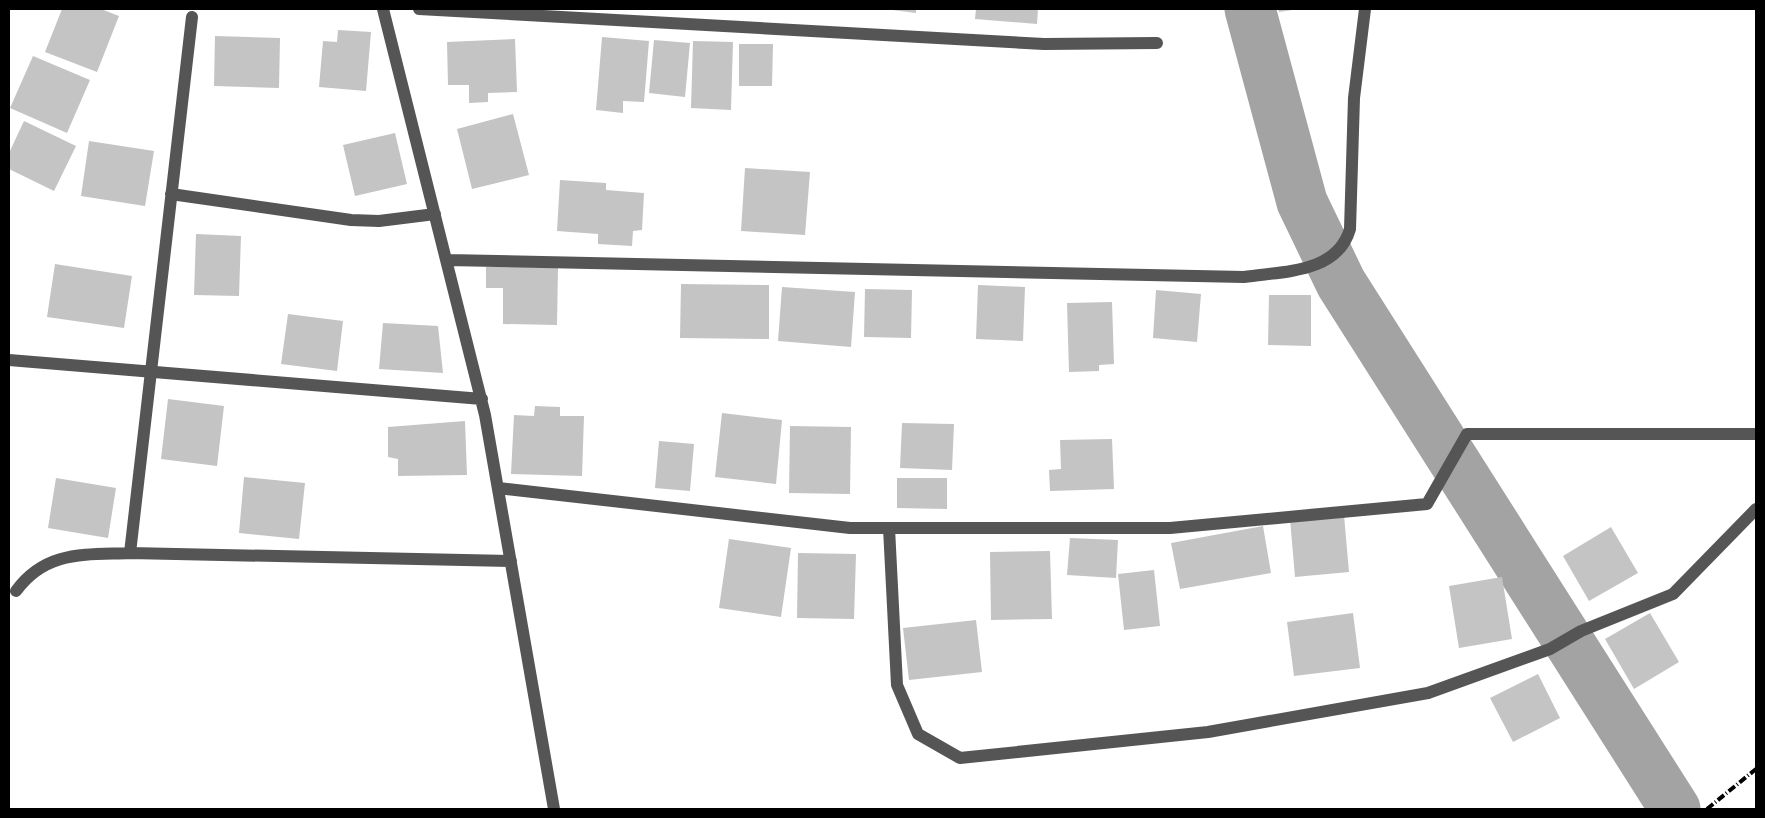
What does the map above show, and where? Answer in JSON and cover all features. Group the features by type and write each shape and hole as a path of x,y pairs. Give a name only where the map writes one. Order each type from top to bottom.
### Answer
{"street":[{"path":"383,9 482,400 554,809"},
{"path":"419,9 1044,44 1157,43"},
{"path":"447,260 1244,277 1310,267 1336,254 1343,247 1350,229 1354,98 1365,9"},
{"path":"130,553 192,17"},
{"path":"172,194 351,220 389,220 435,214"},
{"path":"9,360 482,400"},
{"path":"498,488 850,528 1170,528 1427,504 1468,434 1756,434"},
{"path":"890,528 897,685 918,734 960,758 1208,732 1428,693 1550,649 1581,631 1673,594 1756,509"},
{"path":"16,591 33,571 59,558 130,553 511,562"}],"building":[{"path":"62,9 101,9 119,16 97,72 45,52"},
{"path":"885,9 916,9 916,13"},
{"path":"976,9 1038,9 1037,24 975,19"},
{"path":"1278,9 1292,9 1292,10 1279,12"},
{"path":"338,30 371,32 366,91 319,87 323,41 337,42"},
{"path":"215,36 280,38 279,88 214,86"},
{"path":"602,37 649,41 644,102 623,101 623,113 596,110"},
{"path":"515,39 517,92 488,93 488,102 469,103 469,85 448,85 447,42"},
{"path":"654,40 690,43 685,97 649,93"},
{"path":"693,41 733,42 731,110 691,108"},
{"path":"739,44 773,44 772,86 739,86"},
{"path":"33,56 90,80 67,133 10,108"},
{"path":"513,114 529,175 472,189 457,129"},
{"path":"24,121 76,146 54,191 9,169 9,153"},
{"path":"395,133 407,184 355,196 343,145"},
{"path":"89,141 154,151 145,206 81,196"},
{"path":"745,168 810,172 805,235 741,231"},
{"path":"560,180 606,183 606,190 644,193 642,230 633,231 632,246 598,244 598,234 557,231"},
{"path":"196,234 241,236 239,296 194,295"},
{"path":"55,264 132,276 124,328 47,317"},
{"path":"486,267 558,267 557,325 503,324 503,288 486,288"},
{"path":"681,284 769,285 769,339 680,338"},
{"path":"978,285 1025,287 1023,341 976,339"},
{"path":"782,287 855,292 851,347 778,341"},
{"path":"865,289 912,290 911,338 864,337"},
{"path":"1156,290 1201,294 1197,342 1153,338"},
{"path":"1269,295 1311,295 1311,346 1268,345"},
{"path":"1112,302 1114,364 1099,365 1099,371 1069,372 1067,303"},
{"path":"288,314 343,321 337,371 281,364"},
{"path":"383,323 438,326 443,373 379,369"},
{"path":"168,399 224,406 217,466 161,459"},
{"path":"535,406 560,407 560,416 584,416 582,476 511,474 514,415 534,416"},
{"path":"722,413 782,420 776,484 715,477"},
{"path":"465,421 467,475 398,476 398,459 388,457 388,427"},
{"path":"902,423 954,424 952,470 900,468"},
{"path":"790,426 851,427 850,494 789,493"},
{"path":"1112,439 1114,489 1050,491 1049,470 1061,469 1060,440"},
{"path":"659,441 694,444 690,491 655,488"},
{"path":"244,477 305,483 299,539 239,533"},
{"path":"56,478 116,488 108,538 48,528"},
{"path":"897,478 947,478 947,509 897,508"},
{"path":"1344,515 1349,572 1295,577 1290,519"},
{"path":"1263,526 1271,573 1180,589 1171,543"},
{"path":"1611,527 1638,573 1589,601 1563,556"},
{"path":"1070,538 1118,540 1116,578 1067,575"},
{"path":"729,539 791,548 781,617 719,608"},
{"path":"1050,551 1052,619 991,620 990,552"},
{"path":"798,553 856,554 854,619 797,618"},
{"path":"1154,570 1160,626 1124,630 1118,574"},
{"path":"1502,577 1512,639 1459,648 1449,586"},
{"path":"1353,613 1360,668 1294,676 1287,622"},
{"path":"1650,613 1679,662 1634,689 1605,639"},
{"path":"976,620 982,672 909,680 903,628"},
{"path":"1538,674 1560,718 1513,742 1490,698"}],"waterway":[{"path":"1250,9 1302,202 1341,283 1675,809"}],"railway":[{"path":"1707,809 1756,769"}]}
